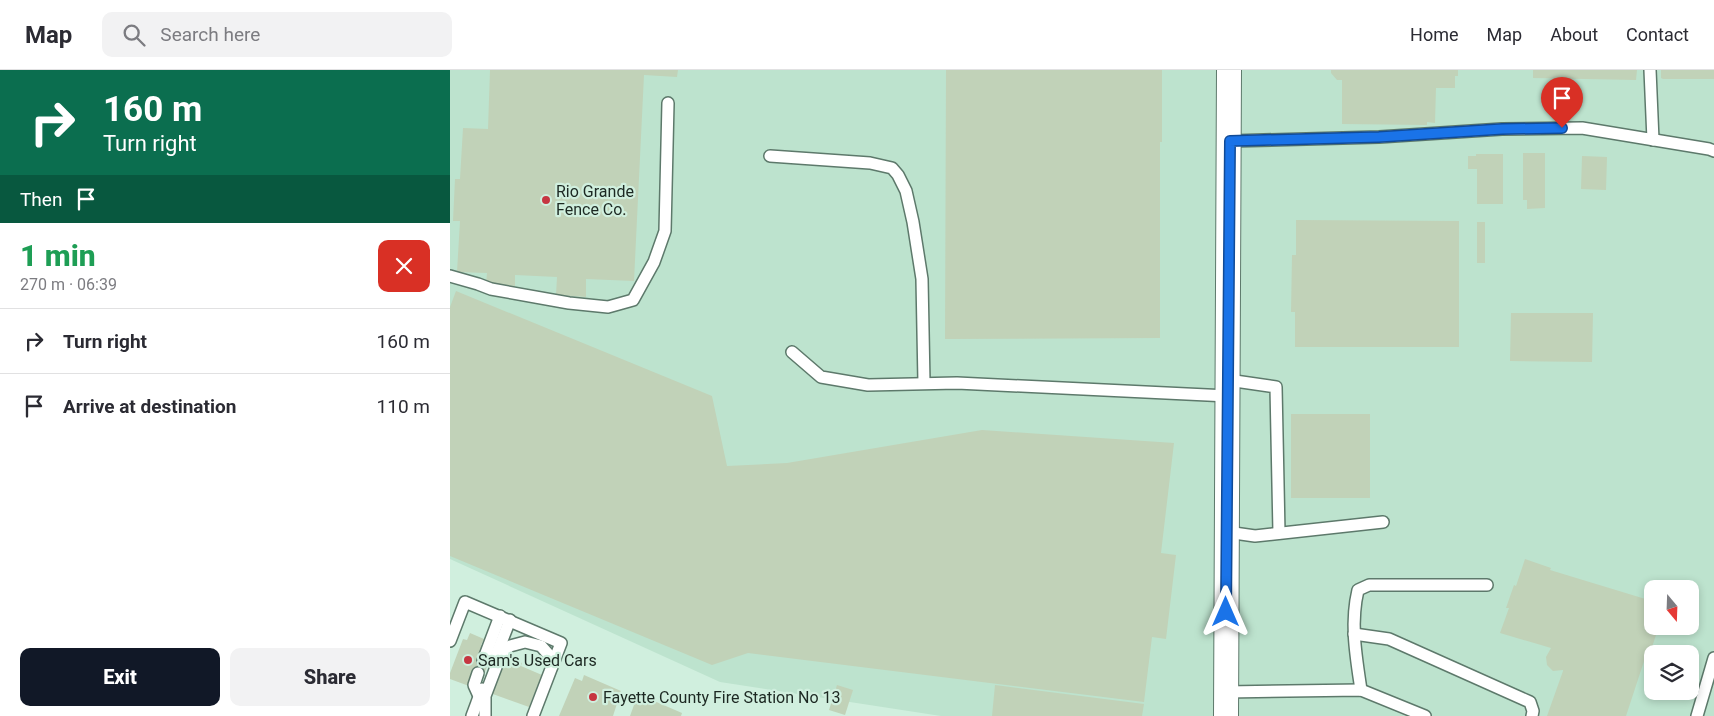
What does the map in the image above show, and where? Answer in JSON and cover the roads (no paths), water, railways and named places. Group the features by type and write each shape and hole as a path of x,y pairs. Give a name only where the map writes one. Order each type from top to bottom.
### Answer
{"street":[{"path":"1226,716 1229,70"}],"lane":[{"path":"1650,70 1653,140"},
{"path":"450,276 491,289 569,303 608,307 633,300 654,262 664,231 668,103"},
{"path":"1230,141 1379,137 1502,129 1582,128 1714,151"},
{"path":"770,156 870,163 892,168 898,176 906,191 922,279 924,383"},
{"path":"792,352 821,377 868,385 957,383 1276,388 1278,533"},
{"path":"1227,532 1255,536 1383,522"},
{"path":"1361,690 1354,634 1354,606 1358,590 1369,585 1487,585"},
{"path":"450,641 465,602 561,643 533,716"},
{"path":"482,661 505,618"},
{"path":"472,716 505,618"},
{"path":"1354,634 1389,639 1530,702 1533,711 1532,716"},
{"path":"486,716 485,696 501,654 510,646 525,642 541,646 549,655 552,666"},
{"path":"1697,716 1714,658"},
{"path":"478,673 474,685 479,696"},
{"path":"1226,692 1361,690 1425,716"}],"place":[{"name":"Rio Grande Fence Co.","path":"546,200"},
{"name":"Sam's Used Cars","path":"468,660"},
{"name":"Fayette County Fire Station No 13","path":"593,697"}]}
